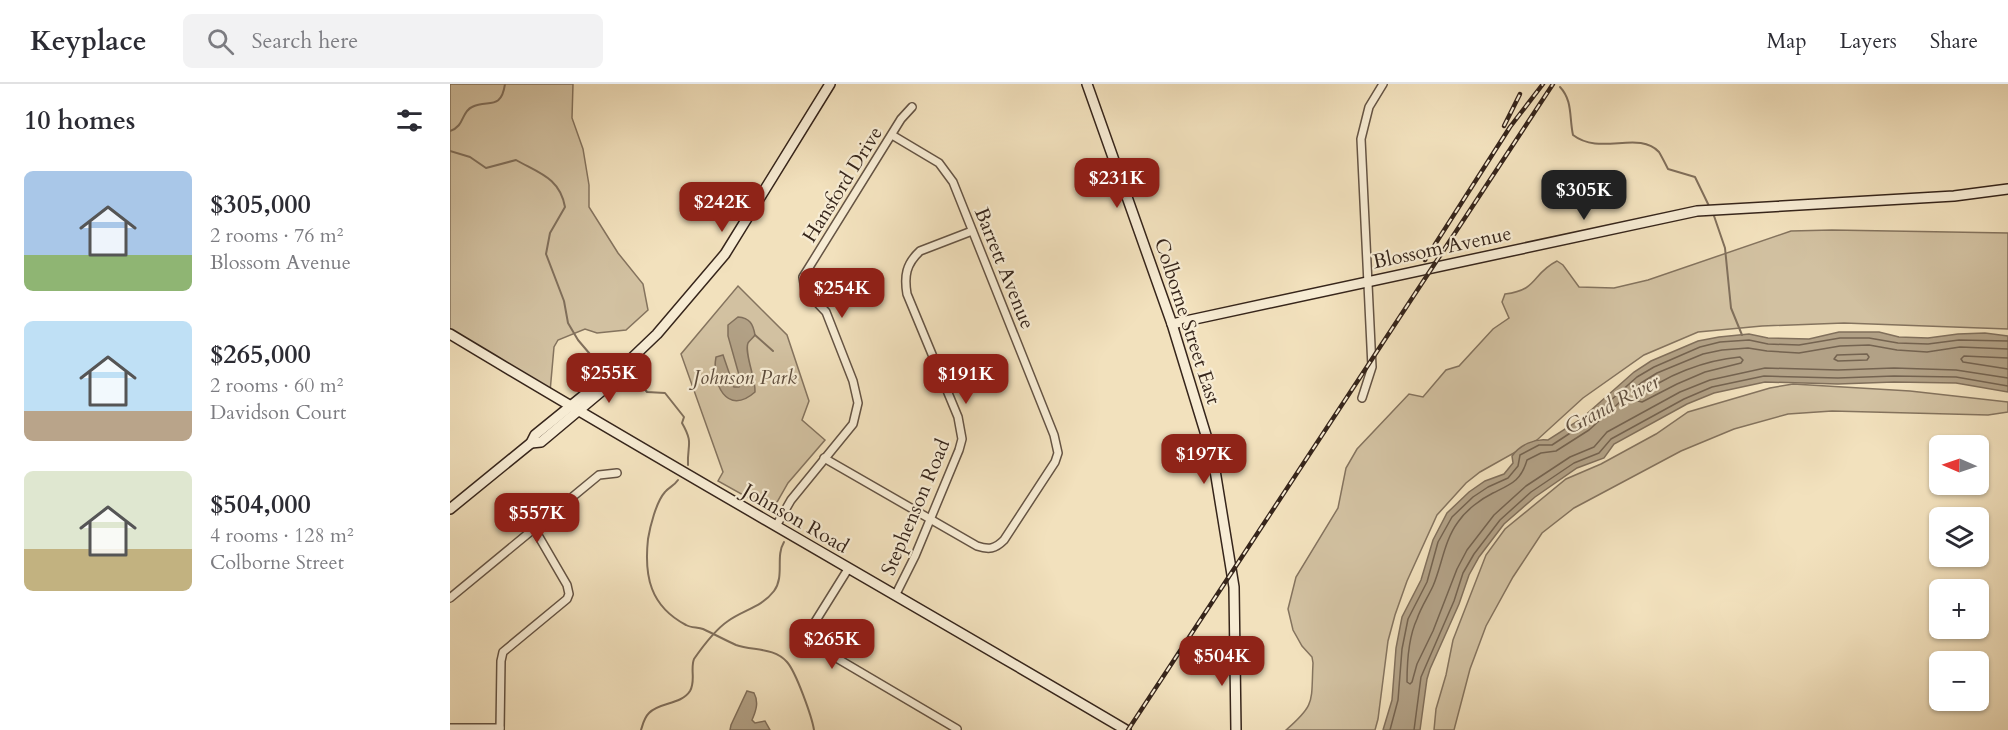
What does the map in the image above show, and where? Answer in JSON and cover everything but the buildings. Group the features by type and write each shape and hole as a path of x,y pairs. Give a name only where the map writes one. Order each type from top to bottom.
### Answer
{"street":[{"path":"450,509 531,443 541,442 604,379 610,379 657,334 725,254 830,84"},
{"name":"Colborne Street East","path":"1087,84 1172,324 1213,458 1234,587 1236,730"},
{"path":"1362,398 1372,367 1361,139 1369,107 1383,84"},
{"name":"Hansford Drive","path":"776,526 791,500 853,424 857,411 858,396 826,312 805,290 802,284 803,277 901,119 912,107"},
{"name":"Barrett Avenue","path":"824,458 985,549 996,547 1004,540 1052,467 1058,453 1054,435 953,183 944,168 934,160 892,135"},
{"name":"Blossom Avenue","path":"1172,324 1697,211 1954,196 2008,189"},
{"name":"Stephenson Road","path":"896,594 915,556 962,439 961,428 907,294 906,269 920,251 972,231"},
{"name":"Johnson Road","path":"450,334 1126,730"},
{"path":"450,598 599,475 617,473"},
{"path":"450,728 500,729 503,652 567,599 569,594 567,585 535,530"},
{"path":"848,569 810,630 811,643 957,729"}],"green space":[{"path":"450,84 573,84 572,118 583,149 589,185 589,207 618,253 643,284 648,310 626,330 597,333 585,329 558,340 554,347 550,392 450,334"},
{"path":"1791,231 2008,233 2008,329 1844,323 1762,326 1698,332 1644,355 1583,398 1537,440 1480,472 1466,483 1437,515 1407,581 1395,615 1388,641 1375,730 1286,730 1303,714 1310,701 1313,663 1312,657 1302,646 1293,630 1288,609 1296,577 1338,508 1346,468 1357,449 1409,394 1423,397 1446,370 1459,366 1493,329 1509,318 1502,302 1505,294 1524,289 1557,261 1563,265 1579,287 1614,288 1648,280"},
{"name":"Johnson Park","path":"738,286 787,335 809,401 802,420 825,440 788,483 772,511 718,481 723,472 681,354"},
{"path":"1793,384 1910,391 2008,402 2008,412 1988,415 1832,411 1788,414 1734,429 1681,451 1574,508 1542,533 1513,577 1486,626 1470,669 1454,730 1434,730 1436,709 1453,640 1486,555 1505,529 1566,479 1601,464 1656,434 1688,412 1770,388"}],"water":[{"path":"738,317 748,320 755,335 747,347 755,392 745,399 736,401 723,394 716,377 715,367 716,357 723,355 734,387 739,387 741,382 728,336 728,325"},
{"name":"Grand River","path":"1839,332 1879,332 1899,337 1928,338 1985,333 2008,336 2008,392 1956,383 1765,382 1714,393 1687,404 1614,444 1604,458 1577,468 1535,497 1504,524 1479,557 1469,575 1459,604 1430,669 1420,730 1383,730 1392,700 1396,648 1402,617 1421,580 1433,540 1447,513 1469,492 1485,481 1504,474 1513,463 1512,456 1523,446 1533,441 1548,440 1581,419 1634,372 1651,361 1698,341 1719,337 1749,334 1768,338 1809,339"},
{"path":"747,691 754,693 757,703 752,720 755,723 765,721 770,730 730,730"}],"waterway":[{"path":"450,131 461,123 466,112 472,107 497,101 505,84"},
{"path":"1560,87 1569,104 1573,135 1584,141 1595,143 1630,142 1651,146 1659,152 1668,169 1695,177 1710,208"},
{"path":"450,151 470,157 486,168 516,160 540,173 558,189 565,207 550,233 546,254 564,301 568,323 578,340 595,360"},
{"path":"1713,213 1725,248 1731,308 1742,335"},
{"path":"755,335 773,351"},
{"path":"638,381 647,392 665,393 684,417 682,423 689,440 688,465"},
{"path":"678,480 665,492 659,502 648,539 647,565 652,589 657,599 664,609 688,626 703,629 736,645 770,652 782,657 791,667 799,684 814,730"},
{"path":"641,730 646,717 653,709 681,699 690,691 693,683 694,659 714,634 734,617 764,601 774,591 779,579 780,554 784,542"}],"railway":[{"path":"1425,260 1510,127 1543,84"},
{"path":"1128,730 1553,84"},
{"path":"1504,126 1520,94"}]}
